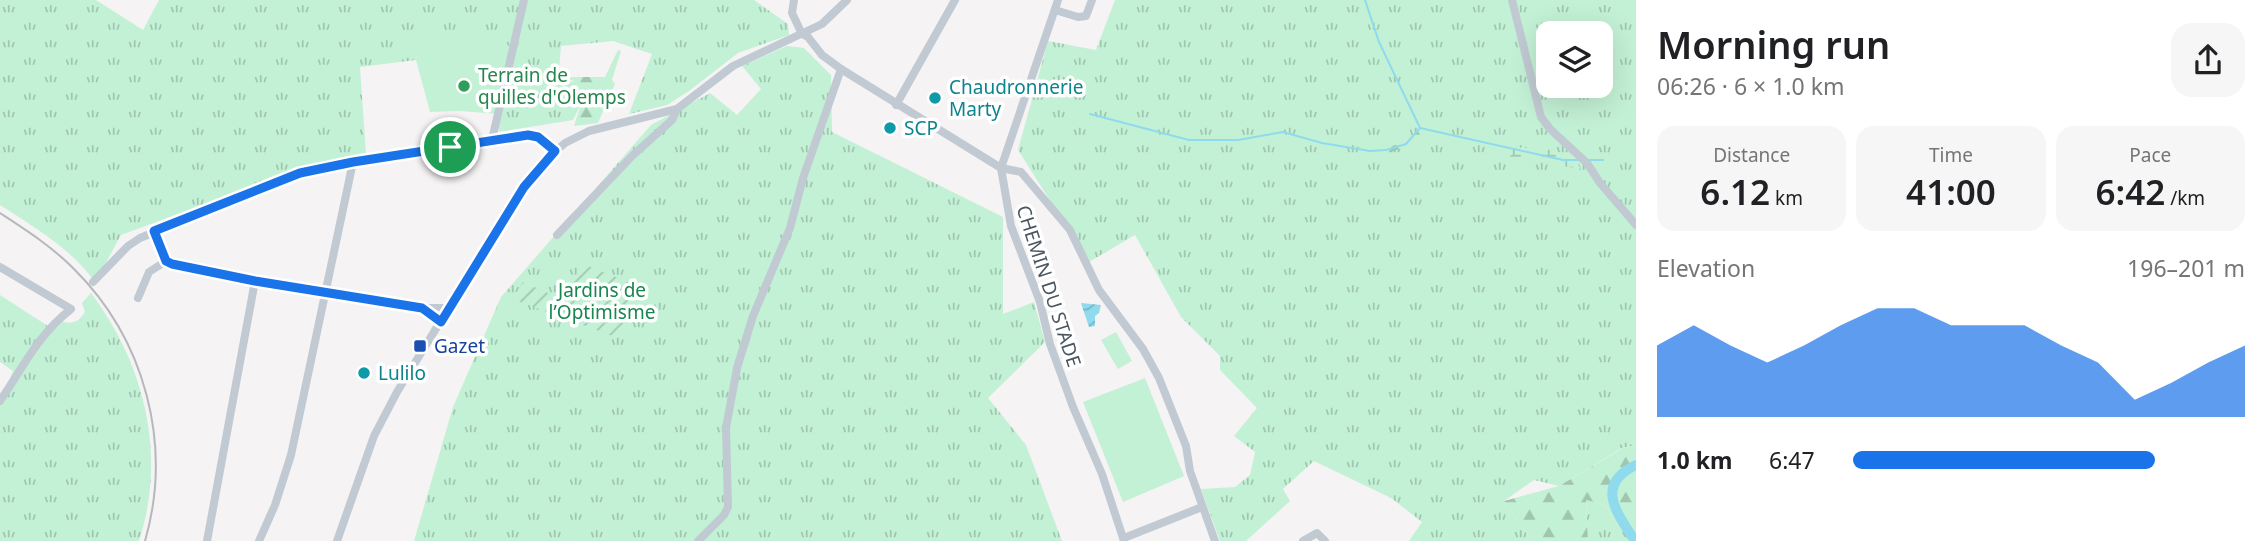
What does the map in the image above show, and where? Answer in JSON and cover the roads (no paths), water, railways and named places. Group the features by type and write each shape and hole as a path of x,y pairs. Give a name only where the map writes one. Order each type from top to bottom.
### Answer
{"street":[{"path":"492,140 524,0"},
{"path":"794,0 792,13 802,34 808,37 822,55 896,105 1001,168 1021,172 1070,230 1099,290 1143,349 1153,368 1186,446 1190,471 1215,541"},
{"path":"337,541 374,436 397,392 524,187 555,151 576,137 603,126 677,109 733,66 822,24 848,0"},
{"path":"896,105 955,0"},
{"name":"CHEMIN DU STADE","path":"1058,0 1001,168 1011,226 1040,302 1050,344 1102,474 1124,539"},
{"path":"1055,10 1078,17 1086,16 1092,0"},
{"path":"1512,0 1541,117 1550,129 1583,159 1636,225"},
{"path":"698,541 723,516 728,507 726,428 737,368 753,316 790,228 803,178 841,69"},
{"path":"557,235 632,156 672,120 677,109"},
{"path":"93,282 128,246 154,231 300,173 353,162 528,135 538,137 555,151"},
{"path":"259,541 275,505 291,455 353,162"},
{"path":"154,231 166,261 172,264 255,281 422,308 449,308"},
{"path":"138,298 149,272 166,261"},
{"path":"0,267 71,309 53,323 37,343 0,401"},
{"path":"207,541 255,281"},
{"path":"422,308 441,322"},
{"path":"1124,539 1202,507"},
{"path":"1303,541 1317,533 1325,541"}],"water":[{"path":"1081,303 1101,305 1095,316 1095,326 1089,327"}],"waterway":[{"path":"1365,0 1379,42 1420,128 1563,160 1580,160"},
{"path":"1090,114 1189,140 1238,140 1283,132 1322,143 1370,151 1406,144 1420,128"},
{"path":"1589,160 1603,160"},
{"path":"1635,541 1616,510 1612,490 1623,473 1636,465"}],"railway":[{"path":"0,213 47,245 73,268 98,296 119,327 135,360 154,431 156,467 153,504 145,541"}],"place":[{"name":"Terrain de quilles d'Olemps","path":"464,86"},
{"name":"Chaudronnerie Marty","path":"935,98"},
{"name":"SCP","path":"890,128"},
{"name":"Gazet","path":"420,346"},
{"name":"Lulilo","path":"364,373"}],"park label":[{"name":"Jardins de l’Optimisme","path":"602,301"}]}
